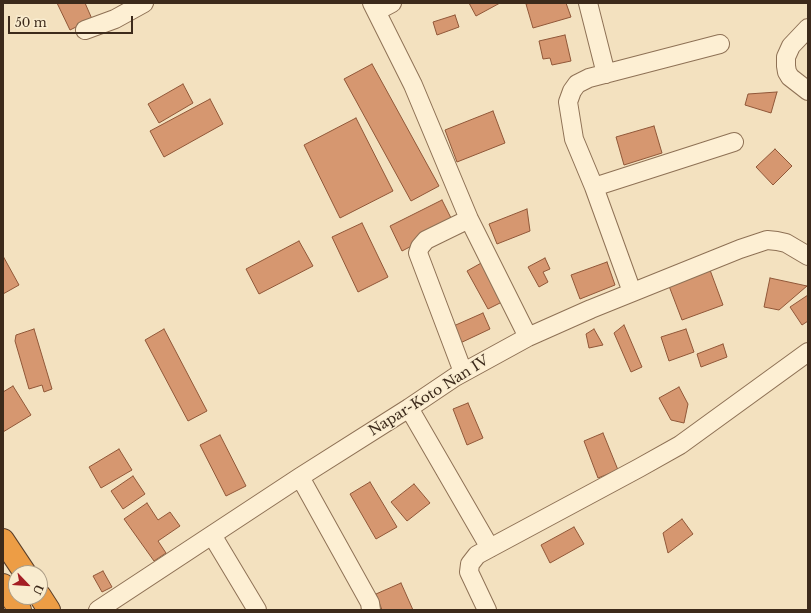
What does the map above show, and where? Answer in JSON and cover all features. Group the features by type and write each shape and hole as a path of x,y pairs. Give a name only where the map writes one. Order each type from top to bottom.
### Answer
{"highway":[{"path":"3,540 20,565"},
{"path":"3,585 20,610"}],"street":[{"path":"85,30 115,19 144,3"},
{"path":"588,3 606,74"},
{"path":"380,6 469,219 528,337"},
{"path":"808,28 792,46 786,57 786,66 790,77 808,91"},
{"path":"632,292 594,187 574,139 568,102 572,91 577,84 589,78 720,44"},
{"path":"594,187 734,142"},
{"path":"463,372 418,253 420,247 426,240 469,219"},
{"name":"Napar-Koto Nan IV","path":"98,610 463,372 528,337 632,292 740,249 767,240 786,243 808,256"},
{"path":"487,610 469,572 470,564 477,555 680,445 808,352"},
{"path":"409,408 490,548"},
{"path":"300,477 370,603 371,610"},
{"path":"212,535 257,610"}],"building":[{"path":"57,3 85,3 92,19 70,30"},
{"path":"469,3 500,3 476,16"},
{"path":"566,3 571,17 533,28 526,4"},
{"path":"455,15 459,27 437,35 433,22"},
{"path":"565,35 571,61 552,65 550,58 543,59 539,41"},
{"path":"372,64 439,186 411,201 344,79"},
{"path":"183,84 193,103 159,123 148,104"},
{"path":"777,92 771,113 745,105 748,94"},
{"path":"210,99 223,124 164,157 150,131"},
{"path":"493,111 505,143 457,162 445,130"},
{"path":"356,118 393,191 340,218 304,145"},
{"path":"654,126 662,153 624,165 616,137"},
{"path":"775,149 792,166 773,185 756,167"},
{"path":"442,200 454,224 402,251 390,226"},
{"path":"527,209 530,231 497,244 489,224"},
{"path":"362,223 388,277 358,292 332,237"},
{"path":"299,241 313,266 259,294 246,269"},
{"path":"3,256 19,285 3,294"},
{"path":"545,258 550,269 543,272 548,282 539,287 528,267"},
{"path":"483,262 504,301 488,309 467,271"},
{"path":"607,262 615,285 580,299 571,275"},
{"path":"710,270 723,305 682,320 669,286"},
{"path":"770,278 807,286 779,310 764,307"},
{"path":"808,295 808,321 802,325 790,307"},
{"path":"483,313 490,329 456,345 449,328"},
{"path":"624,325 642,367 631,372 614,333"},
{"path":"34,329 52,389 44,392 42,385 29,389 15,341 16,335"},
{"path":"164,329 207,411 188,421 145,340"},
{"path":"594,329 603,345 589,348 586,334"},
{"path":"686,329 694,352 669,361 661,337"},
{"path":"723,344 727,357 701,367 697,354"},
{"path":"13,386 31,415 3,432 3,392"},
{"path":"679,387 688,404 684,423 671,420 659,398"},
{"path":"468,403 483,438 467,445 453,409"},
{"path":"603,433 618,470 598,478 584,441"},
{"path":"220,435 246,486 226,496 200,445"},
{"path":"119,449 132,470 101,488 89,467"},
{"path":"133,476 145,494 123,509 111,491"},
{"path":"370,482 397,527 376,539 350,494"},
{"path":"414,484 430,503 407,521 391,502"},
{"path":"147,503 158,520 170,512 180,526 158,541 166,553 154,561 124,519"},
{"path":"682,519 693,534 668,553 663,533"},
{"path":"574,527 584,544 550,563 541,545"},
{"path":"103,571 112,587 102,592 93,576"},
{"path":"401,583 413,610 382,610 376,594"}]}
